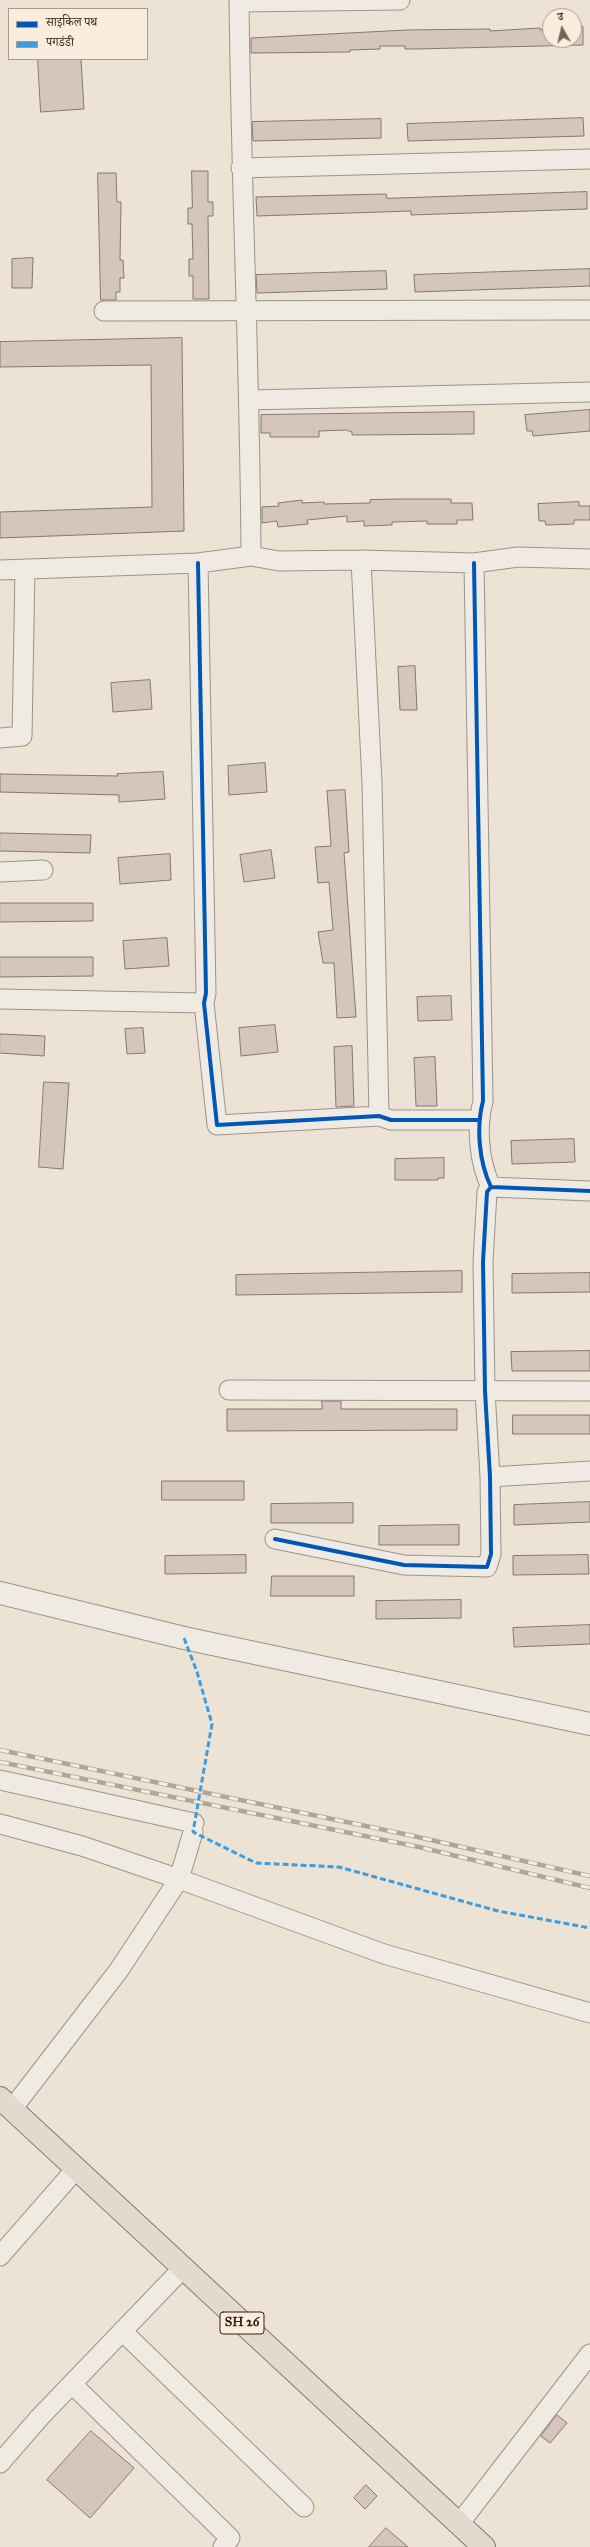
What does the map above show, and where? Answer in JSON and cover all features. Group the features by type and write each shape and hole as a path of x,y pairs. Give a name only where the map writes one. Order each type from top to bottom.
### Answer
{"main road":[{"name":"SH 26","path":"6,2104 484,2547"}],"street":[{"path":"251,556 250,400 245,312 241,168 239,1 400,0"},
{"path":"241,168 590,159"},
{"path":"104,311 245,312 590,310"},
{"path":"250,400 590,392"},
{"path":"0,570 198,563 251,556 279,561 361,560 474,563 518,557 590,558"},
{"path":"361,560 372,783 379,1116"},
{"path":"198,563 206,993 204,1003 217,1125 379,1116 391,1120 478,1120"},
{"path":"474,563 483,1101 478,1120 484,1173 491,1187"},
{"path":"0,738 22,736 25,569"},
{"path":"0,872 43,870"},
{"path":"0,999 204,1003"},
{"path":"491,1187 590,1191"},
{"path":"275,1539 404,1565 487,1567 491,1554 490,1477 485,1391 483,1262 488,1192 491,1187"},
{"path":"229,1390 590,1392"},
{"path":"490,1477 590,1471"},
{"path":"0,1594 184,1638 590,1724"},
{"path":"0,1780 193,1828 179,1879 119,1970 6,2104"},
{"path":"0,1824 82,1846 179,1879 384,1954 590,2013"},
{"path":"4,2243 76,2169"},
{"path":"0,2463 72,2384 182,2268"},
{"path":"122,2331 304,2507"},
{"path":"459,2524 590,2354"},
{"path":"72,2384 230,2544"}],"building":[{"path":"583,27 583,45 582,45"},
{"path":"540,28 540,30 542,30 542,46 416,49 405,49 405,46 380,46 380,49 350,50 350,52 251,53 251,38 407,30 490,29 490,31"},
{"path":"38,60 81,60 84,109 41,112"},
{"path":"583,118 584,136 408,141 407,124"},
{"path":"381,119 381,138 253,141 252,122"},
{"path":"192,171 208,171 208,202 213,202 213,216 208,216 209,299 193,299 193,276 189,276 189,259 193,259 192,224 188,224 188,208 192,208"},
{"path":"98,173 116,173 117,202 121,202 120,260 123,260 124,278 120,278 120,292 116,292 116,300 101,300"},
{"path":"587,192 587,209 411,215 411,211 257,216 256,197 386,194 387,198"},
{"path":"33,258 32,288 12,288 12,259"},
{"path":"590,269 590,286 415,292 414,275"},
{"path":"386,271 387,289 257,293 256,275"},
{"path":"182,338 184,531 0,538 0,512 152,507 151,365 0,367 0,342"},
{"path":"590,410 590,431 533,436 532,431 527,431 525,415"},
{"path":"474,412 474,434 352,435 352,432 346,430 319,431 319,437 270,437 270,433 261,433 261,415"},
{"path":"451,499 451,503 472,503 473,520 457,520 457,524 427,524 427,521 392,522 392,525 364,526 364,521 347,522 347,516 307,520 308,524 278,527 277,521 262,523 262,507 279,506 278,503 302,500 302,503 324,502 324,504 370,503 370,500"},
{"path":"579,502 579,506 590,506 590,520 574,520 574,524 546,525 545,521 539,521 538,504"},
{"path":"415,666 417,710 400,710 398,667"},
{"path":"150,680 152,709 113,712 111,683"},
{"path":"265,763 267,792 229,795 228,766"},
{"path":"163,772 165,799 119,802 119,795 0,792 0,774 118,776 117,774"},
{"path":"345,790 349,852 344,853 356,1017 337,1018 334,963 323,963 318,932 333,930 329,882 318,883 315,847 331,846 327,791"},
{"path":"0,833 91,835 90,853 0,851"},
{"path":"271,850 275,878 244,882 240,855"},
{"path":"170,854 171,880 120,884 118,858"},
{"path":"0,903 93,903 93,921 0,922"},
{"path":"167,938 169,966 125,969 123,941"},
{"path":"0,957 93,957 93,976 0,977"},
{"path":"451,996 452,1020 418,1021 417,997"},
{"path":"275,1025 278,1052 241,1056 239,1028"},
{"path":"143,1028 145,1053 127,1054 125,1029"},
{"path":"0,1034 45,1036 44,1056 0,1053"},
{"path":"352,1046 354,1106 336,1107 334,1047"},
{"path":"435,1057 437,1106 416,1106 414,1058"},
{"path":"44,1082 69,1083 63,1169 39,1167"},
{"path":"574,1139 575,1162 512,1164 511,1141"},
{"path":"444,1158 444,1178 438,1178 438,1180 395,1180 395,1159"},
{"path":"462,1271 462,1292 236,1295 236,1275"},
{"path":"590,1273 590,1292 512,1293 512,1274"},
{"path":"590,1351 590,1371 512,1371 511,1352"},
{"path":"322,1401 341,1401 341,1409 457,1409 457,1430 227,1431 227,1409 322,1409"},
{"path":"513,1415 590,1415 590,1434 513,1434"},
{"path":"162,1481 244,1481 244,1500 162,1500"},
{"path":"590,1502 590,1522 514,1525 514,1505"},
{"path":"353,1503 353,1523 271,1523 271,1504"},
{"path":"459,1525 459,1545 379,1545 379,1526"},
{"path":"246,1555 246,1573 165,1574 165,1556"},
{"path":"588,1555 589,1574 513,1575 513,1556"},
{"path":"272,1576 354,1576 354,1596 271,1596"},
{"path":"461,1600 461,1618 376,1619 376,1601"},
{"path":"590,1625 590,1644 514,1647 513,1628"},
{"path":"557,2415 567,2423 550,2443 541,2436"},
{"path":"91,2431 134,2468 90,2518 47,2480"},
{"path":"366,2485 377,2496 365,2509 354,2498"},
{"path":"386,2528 408,2547 369,2547"}],"railway":[{"path":"0,1750 409,1835 590,1876"},
{"path":"0,1762 419,1847 590,1888"}],"marked path":[{"path":"184,1638 197,1672 212,1724 193,1832 256,1863 339,1867 498,1911 590,1928"}],"cycle path":[{"path":"198,563 206,993 204,1003 217,1125 379,1116 391,1120 478,1120"},
{"path":"474,563 483,1101 479,1133 481,1156 491,1187"},
{"path":"275,1539 404,1565 487,1567 491,1554 490,1477 485,1391 483,1262 487,1192 491,1187 590,1191"}]}
